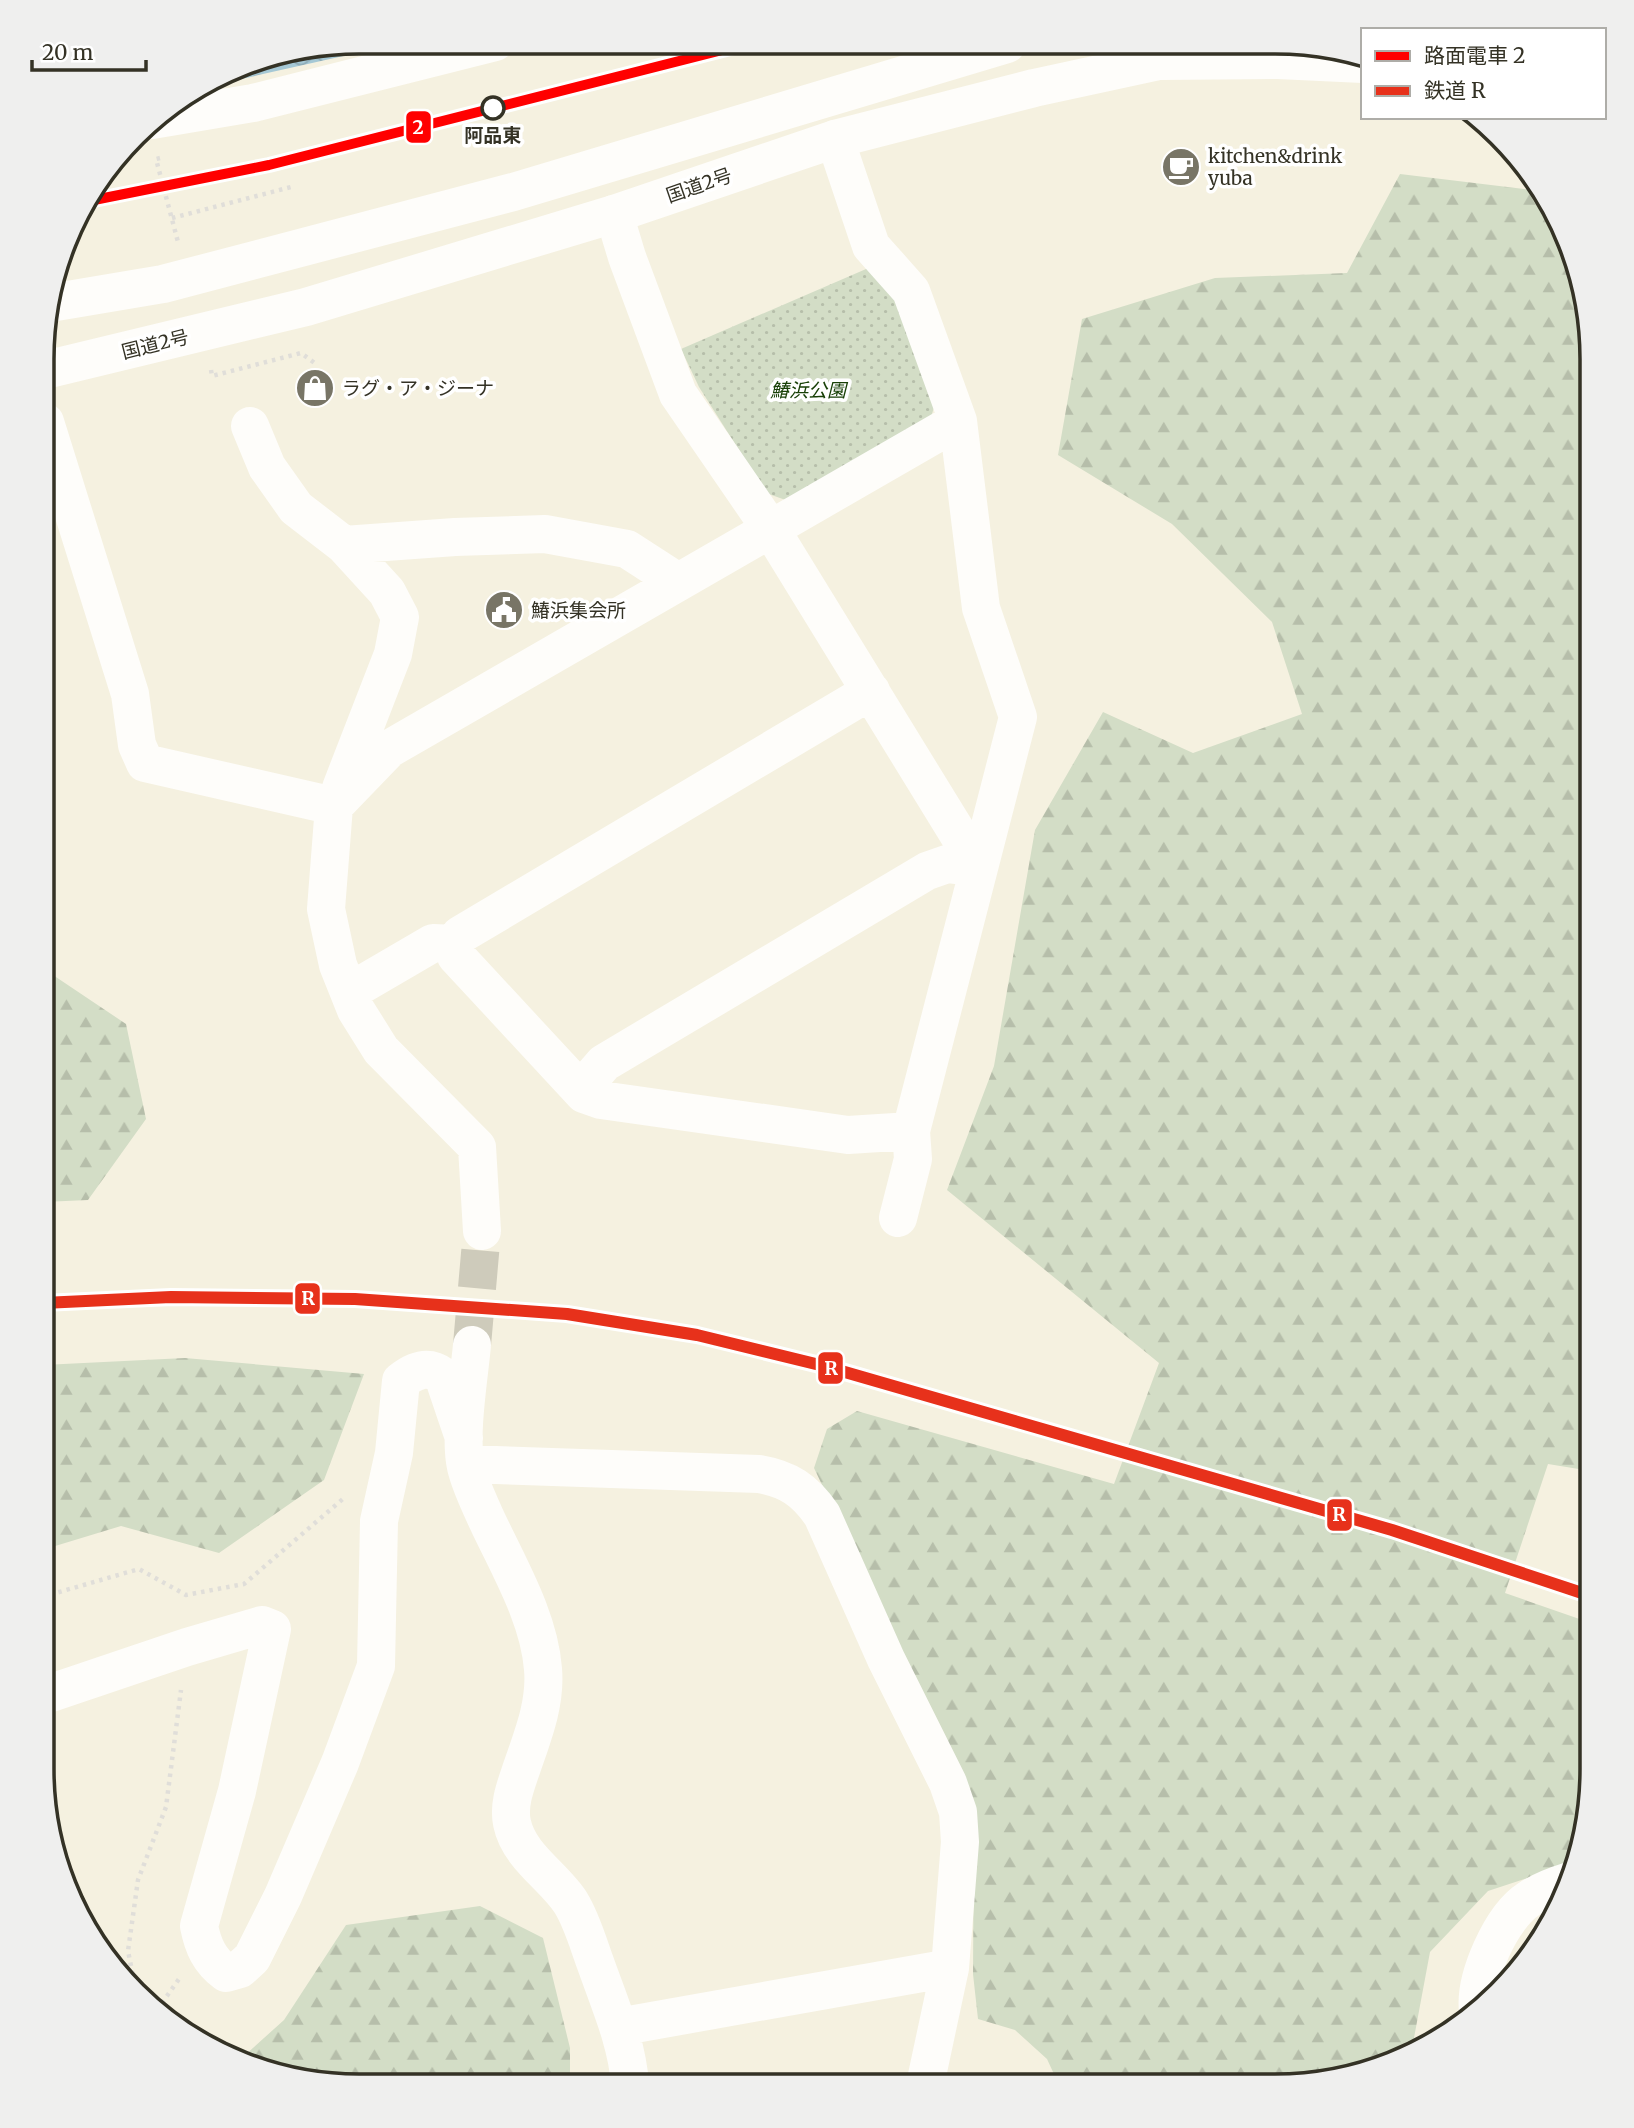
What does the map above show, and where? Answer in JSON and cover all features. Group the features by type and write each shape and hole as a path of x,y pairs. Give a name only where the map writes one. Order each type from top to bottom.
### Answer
{"main road":[{"path":"175,116 253,103 447,54"},
{"path":"60,301 163,284 499,196 974,54"},
{"name":"国道2号","path":"54,368 306,307 614,214 835,139 1034,88 1159,61 1278,60 1347,63"},
{"path":"835,139 870,246 911,291 958,421 981,608 1018,717 911,1131 913,1159 898,1218"},
{"path":"614,214 627,257 678,394 770,528 979,868"},
{"path":"334,806 389,749 958,421"},
{"path":"250,426 267,467 296,508 344,545 387,592 400,617 393,654 334,806 326,909 338,965 356,1010 381,1050 477,1147 482,1231"},
{"path":"54,451 130,694 136,745 145,763 334,806"},
{"path":"344,545 545,534 627,549 678,582"},
{"path":"871,691 460,935 455,944 456,956 584,1094 601,1100 848,1135 911,1131"},
{"path":"584,1094 591,1078 604,1063 927,871 947,864 979,868"},
{"path":"349,992 433,943 455,944"},
{"path":"465,1451 472,1345"},
{"path":"54,1692 187,1647 262,1625 272,1629 237,1791 199,1926 203,1947 215,1965 226,1973 240,1969 252,1958 283,1896 340,1763 376,1666 379,1521 394,1453 401,1381 411,1373 435,1370 443,1376 474,1490 532,1620 540,1646 542,1699 514,1791 512,1824 527,1853 558,1886 577,1913 618,2026 629,2074"},
{"path":"465,1451 759,1474 778,1477 796,1486 811,1499 822,1515 886,1659 954,1797 958,1812 960,1842 950,1968 927,2074"},
{"path":"1490,1984 1494,1945 1505,1924 1528,1899 1556,1887"},
{"path":"618,2026 950,1968"}],"path":[{"path":"172,218 295,186"},
{"path":"212,376 301,353 316,364"},
{"path":"54,1594 139,1569 186,1595 244,1584 351,1492"},
{"path":"132,1972 128,1951 138,1880 166,1807 187,1647 186,1595"}],"green space":[{"path":"1400,174 1528,190 1548,224 1564,261 1577,320 1580,359 1580,1469 1548,1464 1505,1593 1580,1619 1580,1769 1574,1828 1564,1866 1488,1891 1430,1952 1414,2040 1391,2051 1334,2068 1295,2073 1054,2074 1047,2059 1015,2030 978,2019 973,1974 974,1804 814,1468 827,1429 857,1411 1114,1484 1159,1363 947,1190 994,1066 1035,830 1103,712 1193,753 1302,714 1272,622 1172,524 1058,455 1082,319 1215,278 1347,273"},
{"name":"鰆浜公園","path":"873,266 904,301 939,392 930,420 791,502 766,493 699,387 681,349"},
{"path":"54,976 126,1024 146,1119 88,1200 54,1202"},
{"path":"185,1358 364,1374 324,1480 219,1553 121,1526 54,1546 54,1364"},
{"path":"480,1906 543,1938 570,2048 570,2074 339,2073 300,2068 248,2053 284,2020 346,1925"}],"water":[{"path":"351,54 237,80 261,70 300,60"}],"tunnel":[{"path":"472,1345 482,1231"}],"tram line":[{"name":"2","path":"100,199 269,165 707,54"}],"rail line":[{"name":"R","path":"54,1302 171,1297 355,1299 567,1314 697,1335 824,1366 1392,1530 1580,1592"}],"place":[{"name":"阿品東","path":"493,108"},
{"name":"kitchen&drink yuba","path":"1181,167"},
{"name":"ラグ・ア・ジーナ","path":"315,388"},
{"name":"鰆浜集会所","path":"504,610"}]}
